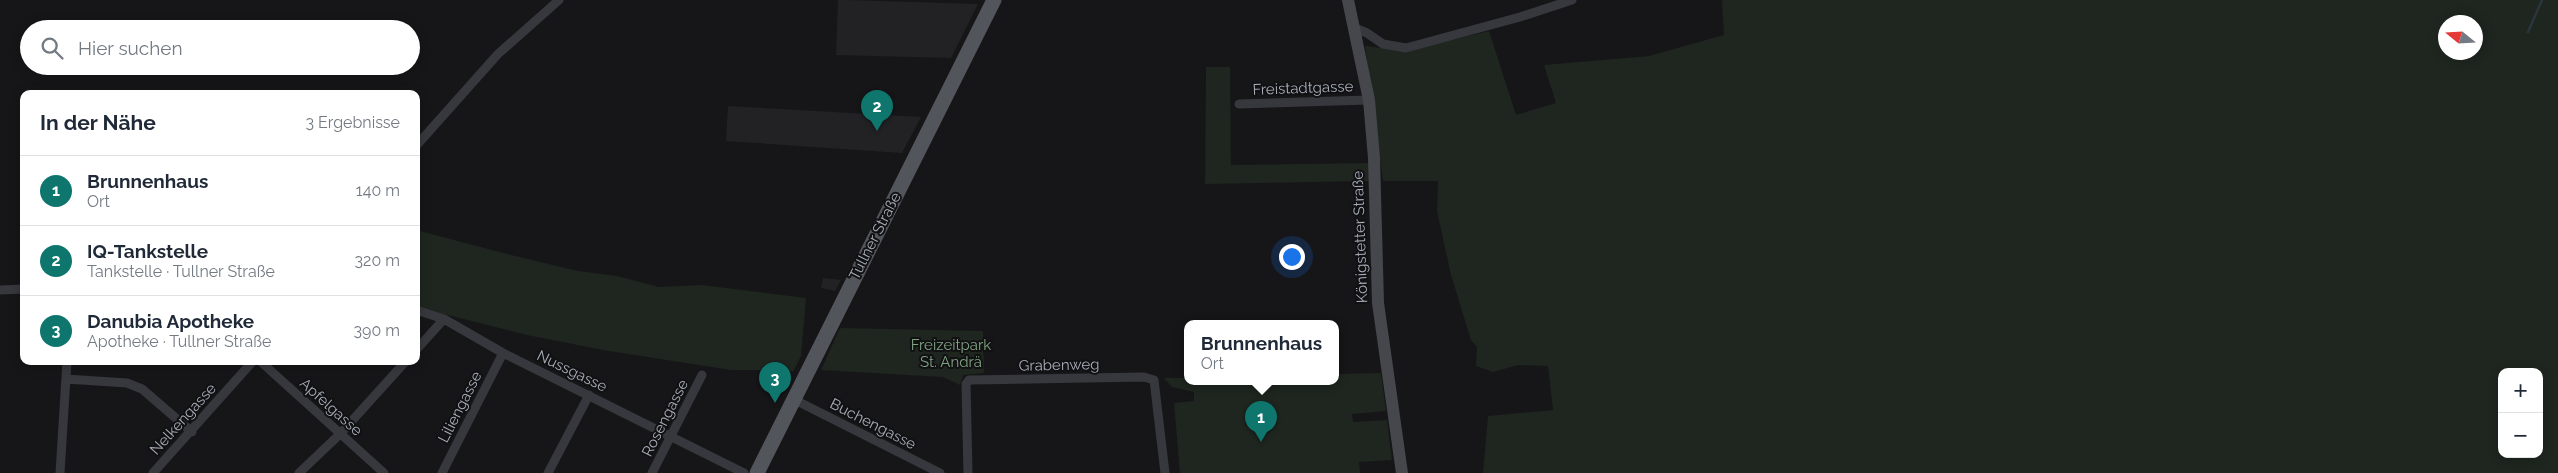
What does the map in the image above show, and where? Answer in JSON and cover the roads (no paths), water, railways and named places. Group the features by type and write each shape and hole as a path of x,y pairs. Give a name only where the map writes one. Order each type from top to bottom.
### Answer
{"main road":[{"name":"Tullner Straße","path":"757,473 994,0"},
{"name":"Königstetter Straße","path":"1348,0 1369,100 1374,158 1378,303 1402,473"}],"street":[{"path":"420,142 498,54 559,0"},
{"path":"1355,28 1384,44 1406,48 1520,17 1572,0"},
{"name":"Freistadtgasse","path":"1239,104 1369,100"},
{"path":"0,290 20,289"},
{"name":"Nussgasse","path":"420,311 444,319 503,353 744,473"},
{"path":"420,346 444,319"},
{"name":"Liliengasse","path":"442,473 503,353"},
{"path":"60,473 67,365"},
{"name":"Nelkengasse","path":"153,473 192,432 250,365"},
{"name":"Apfelgasse","path":"264,365 384,473"},
{"path":"299,473 340,434 402,365"},
{"name":"Rosengasse","path":"652,473 702,375"},
{"name":"Grabenweg","path":"968,473 966,384 969,380 1144,377 1154,380 1165,473"},
{"path":"66,379 127,383 142,389 192,432"},
{"path":"548,473 589,395"},
{"name":"Buchengasse","path":"793,399 940,473"}],"waterway":[{"path":"2528,32 2542,0"}],"place":[{"name":"IQ-Tankstelle","path":"877,131"},
{"name":"Danubia Apotheke","path":"775,403"},
{"name":"Brunnenhaus","path":"1261,442"}],"park label":[{"name":"Freizeitpark St. Andrä","path":"951,354"}]}
